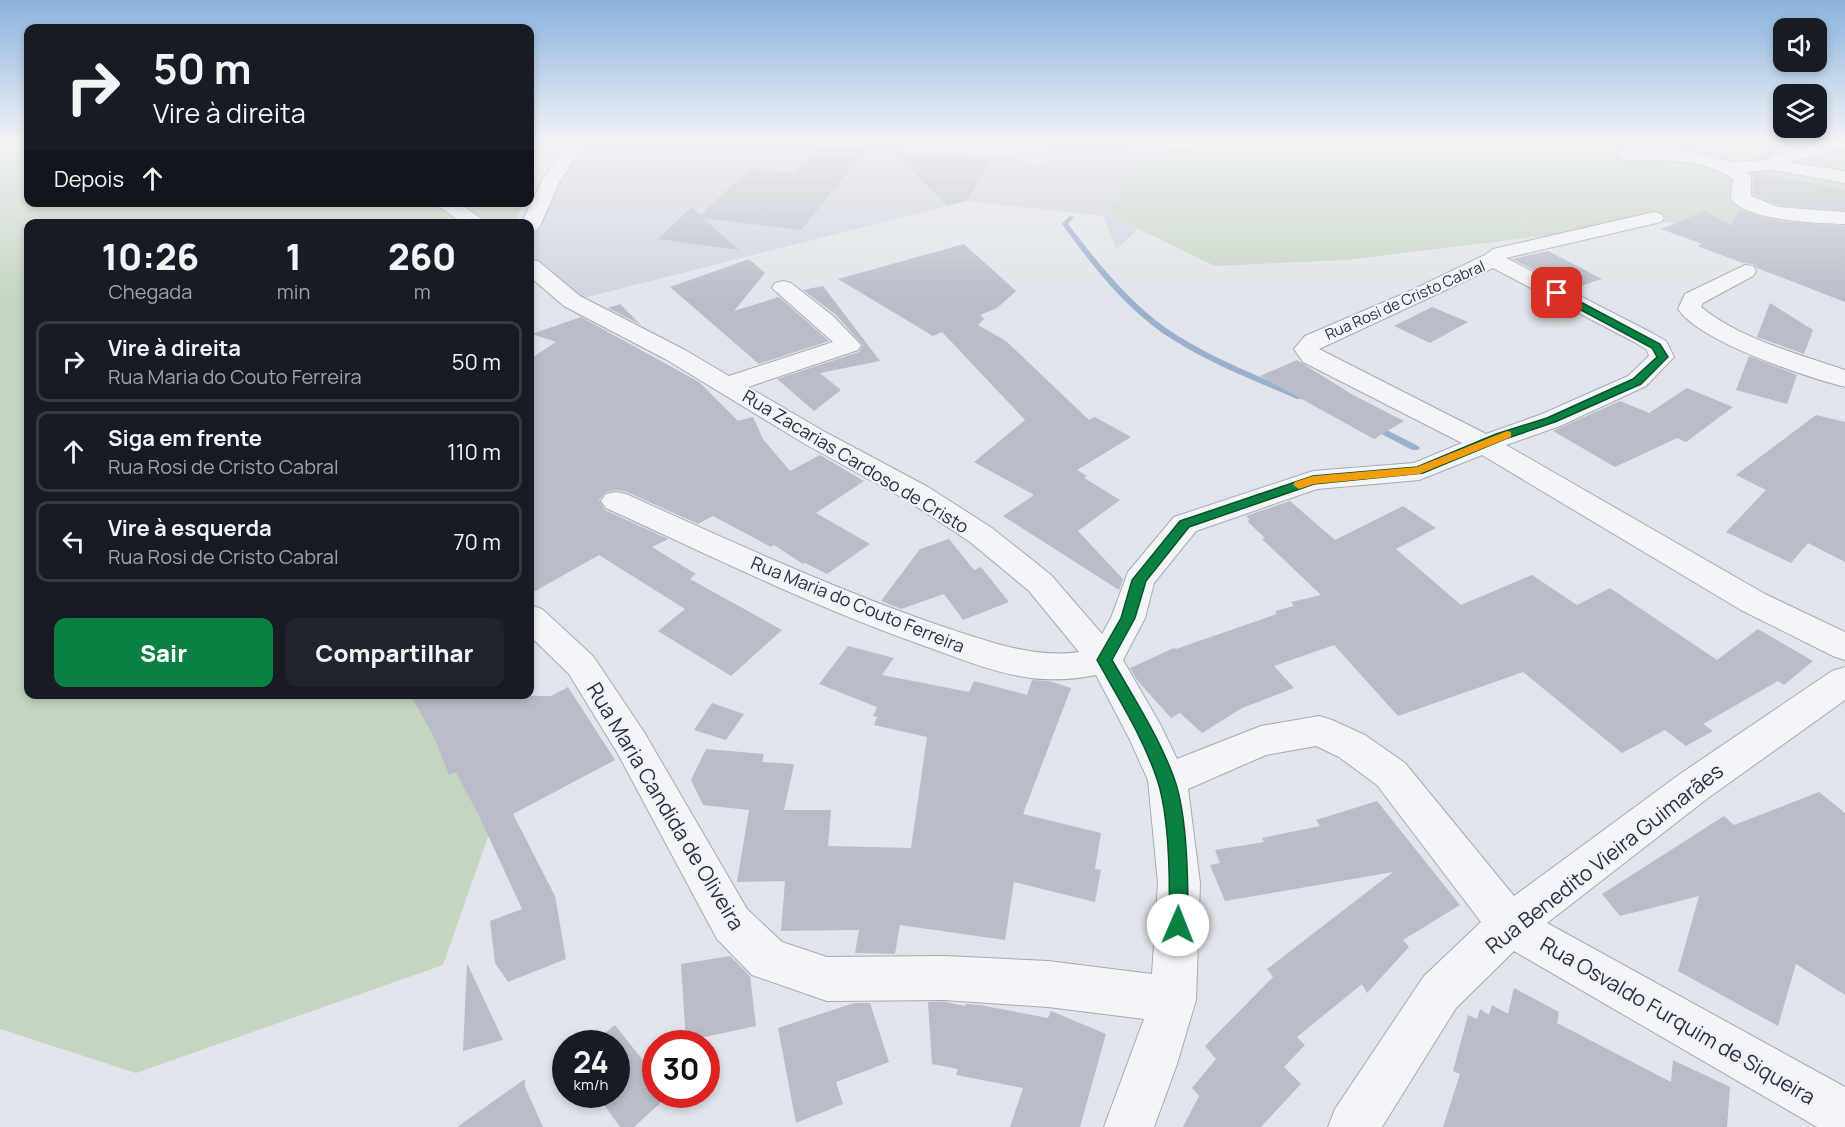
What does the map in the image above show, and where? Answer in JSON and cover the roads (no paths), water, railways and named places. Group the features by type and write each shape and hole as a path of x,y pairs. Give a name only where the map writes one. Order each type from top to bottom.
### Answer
{"street":[{"path":"533,219 544,195"},
{"path":"1742,195 1742,199 1756,207 1781,214 1845,218"},
{"path":"450,207 471,219"},
{"path":"1493,260 1500,253 1654,218"},
{"name":"Rua Rosi de Cristo Cabral","path":"1484,444 1551,420 1637,381 1662,357 1656,346 1642,337 1493,260 1418,296 1313,341 1306,349 1312,357 1321,362 1484,444 1754,602 1845,647"},
{"name":"Rua Zacarias Cardoso de Cristo","path":"534,270 544,281 572,301 676,355 815,438 918,494 981,535 1040,583 1105,660 1147,735 1167,780 1179,883 1173,1000 1153,1064 1129,1127"},
{"path":"1745,272 1693,299 1689,309 1701,321 1724,334 1845,379"},
{"path":"728,385 849,345 825,321 783,288"},
{"path":"1105,660 1128,618 1139,580 1185,524 1313,480 1419,471 1484,444"},
{"name":"Rua Maria do Couto Ferreira","path":"616,501 757,565 885,619 969,648 1019,663 1075,666 1105,660"},
{"name":"Rua Maria Candida de Oliveira","path":"534,621 581,665 631,743 732,924 768,960 827,979 944,978 1036,983 1173,1000"},
{"name":"Rua Benedito Vieira Guimarães","path":"1353,1127 1440,992 1510,925 1694,786 1845,681"},
{"path":"1167,780 1261,741 1319,731 1352,746 1391,774 1510,925"},
{"name":"Rua Osvaldo Furquim de Siqueira","path":"1510,925 1845,1115"}],"waterway":[{"path":"1071,217 1065,224 1113,283 1145,315 1199,352 1300,397"},
{"path":"1373,426 1415,448"}]}
